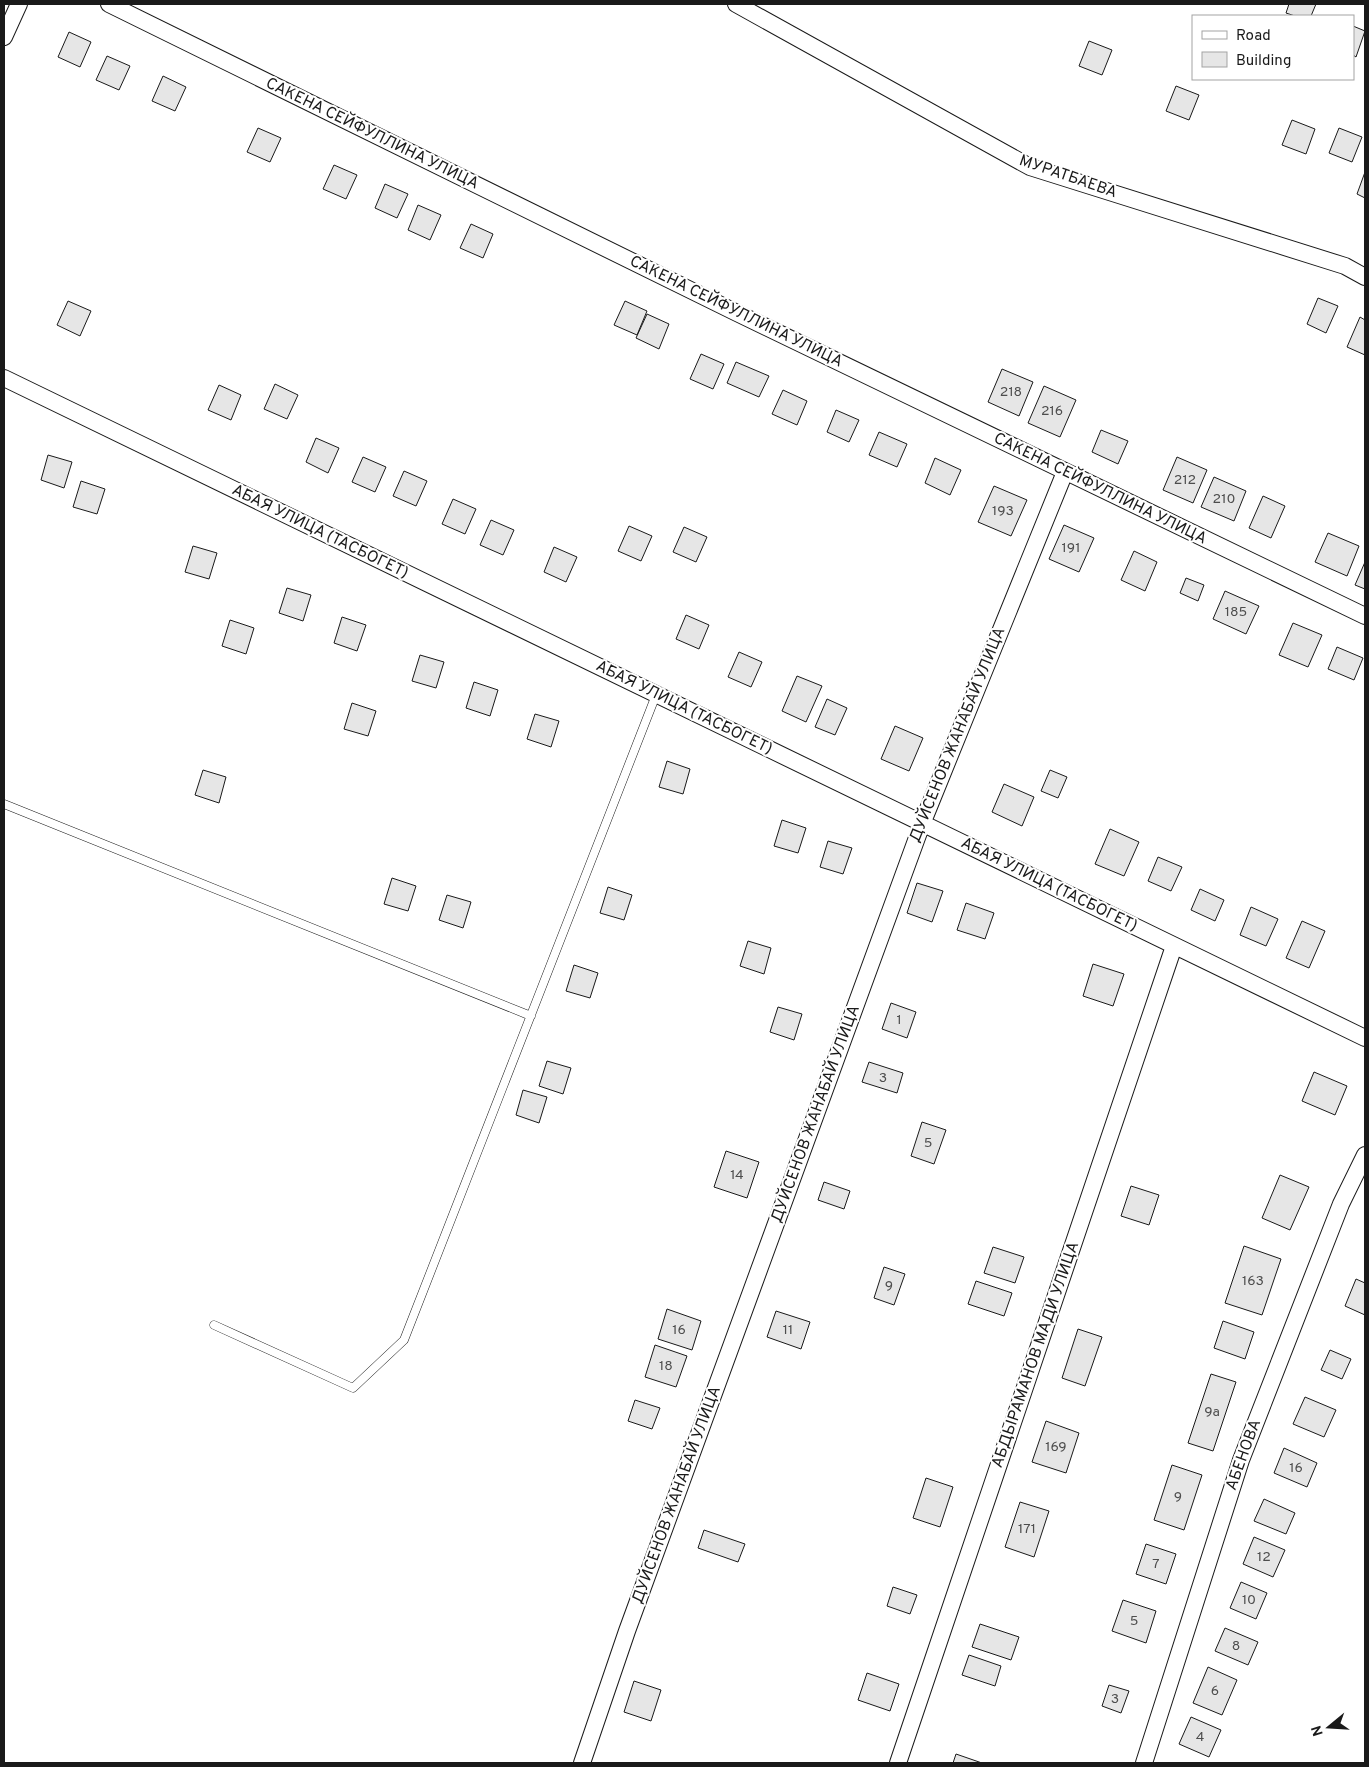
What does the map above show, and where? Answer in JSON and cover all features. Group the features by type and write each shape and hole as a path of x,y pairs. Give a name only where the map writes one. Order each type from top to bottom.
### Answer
{"street":[{"path":"4,37 19,4"},
{"name":"САКЕНА СЕЙФУЛЛИНА УЛИЦА","path":"108,4 746,318 1365,616"},
{"name":"МУРАТБАЕВА","path":"736,4 1030,167 1345,266 1365,277"},
{"name":"АБАЯ УЛИЦА (ТАСБОГЕТ)","path":"4,378 1365,1038"},
{"name":"ДУЙСЕНОВ ЖАНАБАЙ УЛИЦА","path":"582,1763 627,1631 922,824 1065,472"},
{"name":"АБДЫРАМАНОВ МАДИ УЛИЦА","path":"898,1763 1174,946"},
{"name":"АБЕНОВА","path":"1144,1763 1241,1460 1341,1204 1365,1154"}],"lane":[{"path":"214,1325 353,1388 404,1340 656,695"},
{"path":"4,804 531,1016"}],"building":[{"path":"1289,4 1316,4 1311,15 1292,15 1286,13"},
{"path":"1354,26 1365,31 1356,57 1354,56"},
{"path":"69,32 91,42 80,67 58,57"},
{"path":"1089,41 1112,50 1102,75 1079,66"},
{"path":"107,56 130,66 119,90 96,80"},
{"path":"163,76 186,87 175,111 152,101"},
{"path":"1176,86 1199,95 1189,120 1166,111"},
{"path":"1292,120 1315,129 1306,154 1282,145"},
{"path":"258,128 281,138 270,162 247,152"},
{"path":"1339,128 1362,137 1352,162 1329,153"},
{"path":"334,165 357,175 346,199 323,189"},
{"path":"1365,172 1365,198 1357,194"},
{"path":"385,184 408,194 397,218 375,208"},
{"path":"418,205 441,215 430,240 408,230"},
{"path":"471,224 493,234 483,258 460,248"},
{"path":"1318,298 1338,306 1326,333 1307,324"},
{"path":"68,301 91,311 80,336 57,325"},
{"path":"625,301 647,311 637,335 614,325"},
{"path":"647,314 669,324 659,349 636,338"},
{"path":"1360,317 1365,320 1365,355 1347,347"},
{"path":"701,354 724,364 713,389 690,379"},
{"path":"736,362 769,376 759,397 727,383"},
{"path":"1002,369 1033,382 1019,416 988,402"},
{"path":"275,384 298,395 287,419 264,409"},
{"path":"219,385 241,395 231,420 208,410"},
{"path":"1044,386 1076,400 1060,437 1028,423"},
{"path":"783,390 807,401 797,425 772,414"},
{"path":"836,410 859,420 849,442 827,432"},
{"path":"1101,430 1128,441 1118,464 1092,452"},
{"path":"879,432 907,444 897,467 869,455"},
{"path":"316,438 339,448 328,473 306,462"},
{"path":"48,455 72,462 64,488 41,480"},
{"path":"363,457 386,467 375,492 352,482"},
{"path":"1177,457 1207,470 1193,503 1163,490"},
{"path":"935,458 961,470 950,495 925,483"},
{"path":"404,471 427,481 416,506 393,496"},
{"path":"1214,477 1246,491 1234,521 1201,507"},
{"path":"81,481 105,489 97,514 73,507"},
{"path":"994,486 1027,500 1011,536 978,522"},
{"path":"1263,496 1285,506 1271,538 1249,528"},
{"path":"453,499 476,509 465,534 442,524"},
{"path":"491,520 514,530 503,555 480,545"},
{"path":"1064,525 1094,538 1079,572 1049,559"},
{"path":"629,526 652,536 641,561 618,551"},
{"path":"684,527 707,537 696,562 673,552"},
{"path":"1328,533 1359,546 1347,576 1315,562"},
{"path":"193,546 217,553 209,579 185,572"},
{"path":"554,547 577,557 566,582 544,572"},
{"path":"1134,551 1157,562 1145,591 1121,580"},
{"path":"1365,562 1365,589 1355,585"},
{"path":"1186,578 1204,585 1198,601 1180,593"},
{"path":"287,588 311,595 303,621 279,613"},
{"path":"1225,591 1259,606 1246,634 1213,619"},
{"path":"686,615 709,625 699,649 676,639"},
{"path":"342,617 366,625 357,651 334,643"},
{"path":"230,620 254,628 246,654 222,646"},
{"path":"1293,623 1322,635 1308,667 1279,655"},
{"path":"1337,647 1363,658 1354,680 1328,669"},
{"path":"739,652 762,662 751,687 728,677"},
{"path":"420,655 444,662 436,688 412,681"},
{"path":"797,676 822,686 806,722 782,711"},
{"path":"474,682 498,690 490,716 466,708"},
{"path":"827,699 847,708 835,735 815,727"},
{"path":"352,703 376,711 368,736 344,729"},
{"path":"535,714 559,721 551,747 527,739"},
{"path":"895,726 923,738 909,771 881,759"},
{"path":"667,761 690,769 683,794 659,787"},
{"path":"203,770 226,777 219,803 195,795"},
{"path":"1050,770 1067,777 1058,798 1041,791"},
{"path":"1004,784 1034,797 1022,826 992,812"},
{"path":"782,820 806,828 798,853 774,846"},
{"path":"1110,829 1139,842 1124,876 1095,864"},
{"path":"828,841 852,848 843,874 820,867"},
{"path":"1158,857 1182,867 1171,891 1148,881"},
{"path":"392,878 416,886 408,911 384,904"},
{"path":"917,883 943,891 932,922 907,913"},
{"path":"608,887 632,895 624,920 600,913"},
{"path":"1200,889 1224,900 1215,921 1191,910"},
{"path":"447,895 471,902 463,928 439,920"},
{"path":"966,903 994,913 985,939 957,930"},
{"path":"1251,907 1278,919 1266,946 1240,935"},
{"path":"1302,921 1325,931 1309,968 1286,958"},
{"path":"748,941 771,948 764,974 740,966"},
{"path":"1093,964 1124,974 1113,1006 1083,996"},
{"path":"574,965 598,973 590,998 566,991"},
{"path":"891,1003 916,1012 907,1038 882,1029"},
{"path":"778,1007 802,1014 794,1040 770,1032"},
{"path":"547,1061 571,1068 563,1094 539,1086"},
{"path":"869,1062 903,1073 897,1093 862,1082"},
{"path":"1314,1072 1347,1086 1335,1115 1302,1101"},
{"path":"523,1090 547,1097 539,1123 516,1115"},
{"path":"922,1122 946,1130 934,1164 911,1156"},
{"path":"726,1151 759,1162 747,1198 714,1187"},
{"path":"1280,1175 1309,1187 1290,1230 1262,1218"},
{"path":"824,1182 850,1191 844,1209 818,1200"},
{"path":"1131,1186 1159,1195 1149,1225 1121,1216"},
{"path":"1244,1246 1281,1259 1262,1315 1225,1303"},
{"path":"993,1247 1024,1257 1015,1283 984,1273"},
{"path":"884,1267 905,1274 894,1305 874,1298"},
{"path":"1356,1279 1365,1283 1365,1315 1345,1306"},
{"path":"976,1281 1012,1293 1004,1316 968,1304"},
{"path":"667,1309 701,1321 692,1350 658,1339"},
{"path":"776,1311 810,1322 801,1349 767,1337"},
{"path":"1223,1321 1254,1332 1245,1359 1214,1348"},
{"path":"1078,1329 1102,1337 1085,1386 1062,1378"},
{"path":"655,1345 687,1356 676,1387 645,1377"},
{"path":"1330,1350 1351,1359 1342,1379 1321,1370"},
{"path":"1211,1374 1236,1382 1213,1451 1188,1443"},
{"path":"1305,1397 1336,1410 1324,1437 1293,1424"},
{"path":"635,1400 660,1408 652,1429 628,1421"},
{"path":"1046,1421 1079,1433 1066,1473 1032,1462"},
{"path":"1284,1448 1317,1463 1307,1487 1274,1473"},
{"path":"1172,1465 1202,1475 1184,1530 1154,1520"},
{"path":"926,1478 953,1487 940,1527 913,1518"},
{"path":"1264,1499 1295,1513 1286,1534 1254,1521"},
{"path":"1020,1502 1049,1511 1034,1557 1005,1547"},
{"path":"704,1530 745,1544 738,1562 698,1548"},
{"path":"1254,1537 1285,1550 1273,1577 1243,1564"},
{"path":"1146,1544 1176,1554 1166,1584 1136,1574"},
{"path":"1241,1582 1267,1593 1256,1619 1230,1608"},
{"path":"893,1587 917,1595 910,1614 887,1606"},
{"path":"1123,1600 1156,1611 1146,1643 1112,1631"},
{"path":"980,1624 1019,1637 1011,1660 972,1647"},
{"path":"1225,1628 1258,1642 1248,1665 1215,1651"},
{"path":"969,1655 1001,1666 995,1686 962,1675"},
{"path":"1208,1667 1237,1680 1222,1715 1193,1703"},
{"path":"867,1673 899,1684 890,1711 858,1700"},
{"path":"634,1681 661,1690 651,1721 624,1712"},
{"path":"1109,1685 1129,1691 1121,1713 1102,1706"},
{"path":"1191,1717 1221,1730 1209,1757 1179,1744"},
{"path":"956,1754 982,1763 953,1763"}]}
